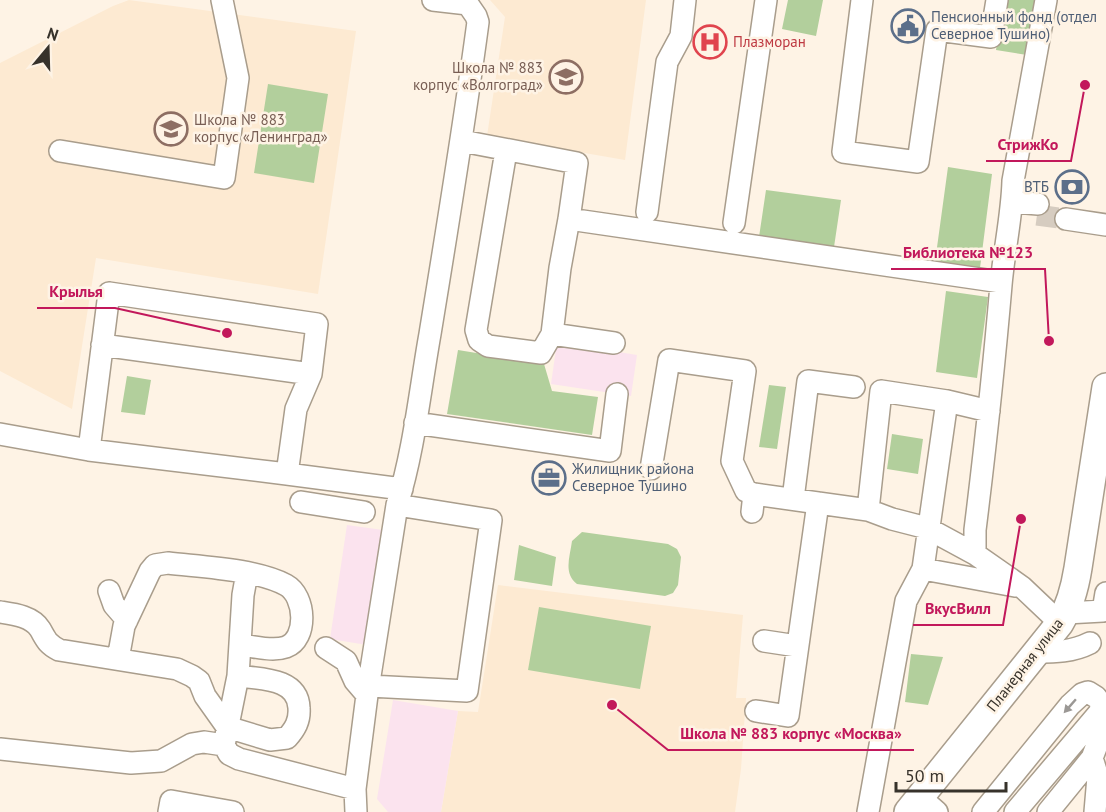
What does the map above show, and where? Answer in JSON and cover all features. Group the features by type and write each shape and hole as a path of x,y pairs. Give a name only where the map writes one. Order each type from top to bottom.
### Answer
{"main road":[{"name":"Планерная улица","path":"922,807 1063,618 1073,591 1078,568 1106,387"}],"street":[{"path":"60,151 224,178 238,78 222,0"},
{"path":"356,812 355,789 368,690 398,504 462,141 478,22 467,2 433,0"},
{"path":"647,212 667,62 681,36 685,0"},
{"path":"734,223 766,0"},
{"path":"862,0 843,152 918,162 937,30 991,38 997,0"},
{"path":"975,554 975,530 1001,282 1012,207 1012,181 1046,0"},
{"path":"462,141 577,163 552,334 541,353 488,346 479,340 476,330 506,151"},
{"path":"1012,207 1038,209"},
{"path":"1106,214 1066,214 1106,225"},
{"path":"569,219 1001,282"},
{"path":"89,450 109,293 317,324 311,374 296,409 287,474"},
{"path":"552,334 614,343"},
{"path":"102,345 311,374"},
{"path":"651,469 669,360 745,371 732,461 753,503 793,499 868,510 927,528 975,554 1063,618 1103,611 1106,593"},
{"path":"793,499 808,381 854,387"},
{"path":"868,510 881,391 947,401 989,411"},
{"path":"414,423 610,451 617,394"},
{"path":"868,812 906,602 923,569 927,528 947,401"},
{"path":"0,434 89,450 287,474 398,504 491,520 467,691 368,690 355,681 346,651 326,648"},
{"path":"301,502 363,519 398,504"},
{"path":"756,711 788,716 818,503"},
{"path":"118,659 127,620 150,571 155,565 168,563 264,577 287,586 299,598 303,617 297,638 288,646 275,649 240,645"},
{"path":"923,569 1022,587"},
{"path":"225,736 238,676 247,573"},
{"path":"109,591 114,605 127,620"},
{"path":"0,612 30,620 39,627 48,645 59,650 177,669 192,676 199,681 225,736 229,754 239,759 355,789"},
{"path":"764,641 797,646"},
{"path":"1036,652 1064,652 1090,643"},
{"path":"0,749 131,763 161,761 192,744 225,736 270,740 287,738 296,728 300,717 295,692 288,686 272,680 238,676"},
{"path":"983,812 1078,696 1088,692 1096,697 1104,707 1102,732 1092,758 1048,812"},
{"path":"1015,812 1104,707"},
{"path":"1092,758 1098,777 1095,812"},
{"path":"169,812 171,801 234,812"}],"shaded area":[{"name":"Школа № 883 корпус «Ленинград»","path":"129,0 356,31 318,294 96,258 72,409 0,371 0,63"},
{"name":"Школа № 883 корпус «Волгоград»","path":"490,0 646,0 625,160 487,136 505,17"},
{"path":"557,342 637,355 631,396 551,384"},
{"path":"347,525 383,530 367,645 330,639"},
{"path":"498,585 743,615 736,698 746,698 741,769 735,812 441,812 458,711 478,712"},
{"path":"393,700 458,711 441,812 388,812 377,799"}],"green space":[{"path":"788,0 823,0 816,36 782,29"},
{"path":"1004,0 1036,0 1027,55 996,50"},
{"path":"268,84 328,94 314,183 254,173"},
{"path":"948,167 992,174 980,268 935,262"},
{"path":"766,190 841,200 834,247 759,237"},
{"path":"946,291 988,297 977,378 936,372"},
{"path":"458,350 544,364 552,391 598,397 592,435 447,414"},
{"path":"127,376 151,380 145,415 121,412"},
{"path":"769,385 786,387 777,449 759,447"},
{"path":"892,434 923,439 918,474 887,469"},
{"path":"582,532 668,544 677,549 681,557 678,585 673,593 665,596 577,584 570,575 569,559 572,541"},
{"path":"519,545 556,557 552,586 514,580"},
{"path":"539,607 651,626 640,689 528,670"},
{"path":"911,654 943,657 928,705 905,702"}],"tunnel":[{"path":"1037,215 1066,219"}],"place":[{"name":"Пенсионный фонд (отдел Северное Тушино)","path":"908,26"},
{"name":"Плазморан","path":"710,42"},
{"name":"Школа № 883 корпус «Волгоград»","path":"566,77"},
{"name":"СтрижКо","path":"1085,85"},
{"name":"Школа № 883 корпус «Ленинград»","path":"171,129"},
{"name":"ВТБ","path":"1072,187"},
{"name":"Крылья","path":"227,333"},
{"name":"Библиотека №123","path":"1049,341"},
{"name":"Жилищник района Северное Тушино","path":"549,478"},
{"name":"ВкусВилл","path":"1021,519"},
{"name":"Школа № 883 корпус «Москва»","path":"612,705"}]}
